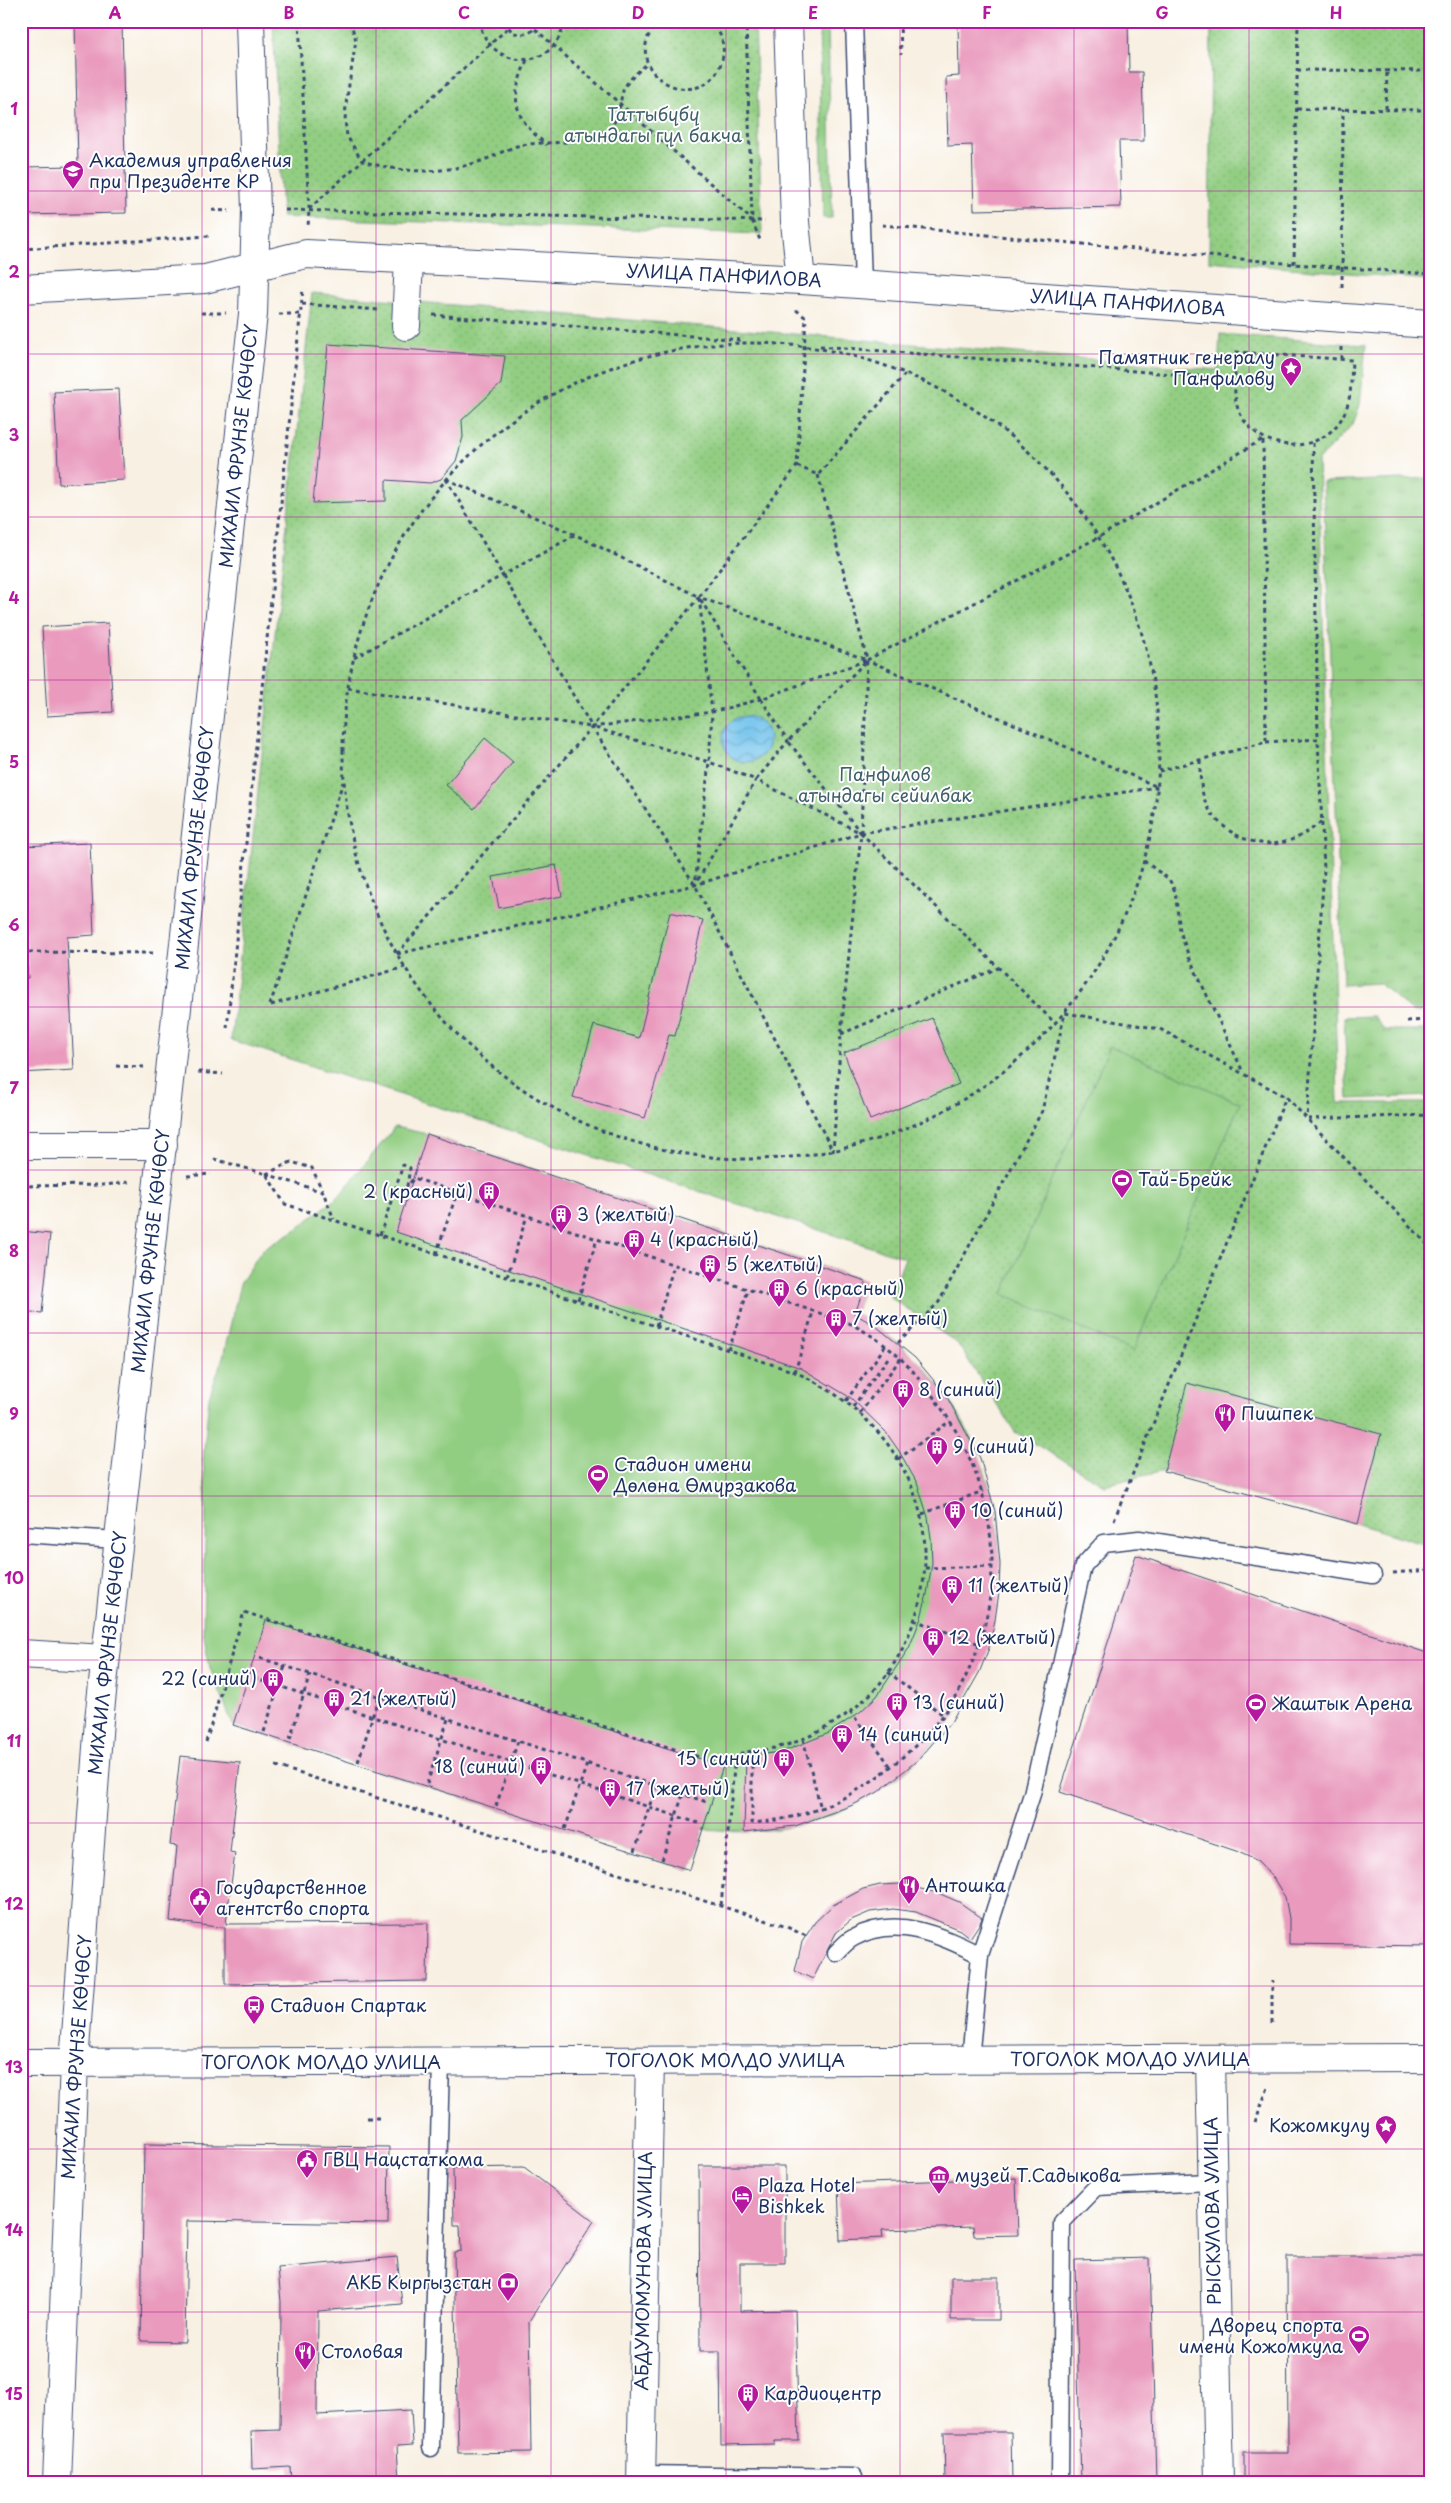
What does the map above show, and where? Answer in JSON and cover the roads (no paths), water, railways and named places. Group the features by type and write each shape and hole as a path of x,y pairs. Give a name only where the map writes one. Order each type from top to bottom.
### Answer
{"main road":[{"name":"МИХАИЛ ФРУНЗЕ КӨЧӨСҮ","path":"57,2482 74,2064 105,1659 254,314 256,210 250,21"},
{"path":"788,21 795,222 794,291"},
{"name":"УЛИЦА ПАНФИЛОВА","path":"21,289 204,279 306,254 409,259 794,291 863,284 1430,324"},
{"path":"407,319 409,259"},
{"path":"21,1145 163,1145"},
{"path":"21,1654 105,1659"},
{"name":"ТОГОЛОК МОЛДО УЛИЦА","path":"21,2063 1430,2058"},
{"name":"РЫСКУЛОВА УЛИЦА","path":"1210,2059 1211,2182 1219,2482"},
{"name":"АБДУМОМУНОВА УЛИЦА","path":"641,2478 650,2061"}],"lane":[{"path":"854,21 863,284"},
{"path":"21,1534 118,1540"},
{"path":"970,2060 980,1955 1032,1794 1083,1566 1104,1543 1139,1539 1373,1576"},
{"path":"836,1953 853,1938 880,1929 907,1928 935,1933 980,1955"},
{"path":"430,2448 441,2062"},
{"path":"1060,2482 1062,2222 1096,2188 1211,2182"},
{"path":"641,2478 854,2477"}],"water":[{"path":"746,716 759,720 765,726 769,739 765,752 759,758 746,762 733,758 727,752 723,739 727,726 733,720"}],"place":[{"name":"Академия управления при Президенте КР","path":"73,190"},
{"name":"Памятник генералу Панфилову","path":"1291,387"},
{"name":"Тай-Брейк","path":"1122,1199"},
{"name":"2 (красный)","path":"489,1211"},
{"name":"3 (желтый)","path":"561,1234"},
{"name":"4 (красный)","path":"634,1259"},
{"name":"5 (желтый)","path":"710,1284"},
{"name":"6 (красный)","path":"779,1308"},
{"name":"7 (желтый)","path":"836,1338"},
{"name":"8 (синий)","path":"903,1409"},
{"name":"Пишпек","path":"1225,1433"},
{"name":"9 (синий)","path":"937,1466"},
{"name":"Стадион имени Дөлөна Өмүрзакова","path":"598,1494"},
{"name":"10 (синий)","path":"955,1530"},
{"name":"11 (желтый)","path":"952,1605"},
{"name":"12 (желтый)","path":"933,1657"},
{"name":"22 (синий)","path":"273,1698"},
{"name":"21 (желтый)","path":"334,1718"},
{"name":"13 (синий)","path":"897,1722"},
{"name":"Жаштык Арена","path":"1256,1723"},
{"name":"14 (синий)","path":"842,1754"},
{"name":"15 (синий)","path":"784,1778"},
{"name":"18 (синий)","path":"541,1786"},
{"name":"17 (желтый)","path":"610,1808"},
{"name":"Антошка","path":"909,1905"},
{"name":"Государственное агентство спорта","path":"200,1917"},
{"name":"Стадион Спартак","path":"254,2025"},
{"name":"Кожомкулу","path":"1386,2145"},
{"name":"ГВЦ Нацстаткома","path":"307,2179"},
{"name":"музей Т.Садыкова","path":"939,2195"},
{"name":"Plaza Hotel Bishkek","path":"742,2215"},
{"name":"АКБ Кыргызстан","path":"508,2302"},
{"name":"Дворец спорта имени Кожомкула","path":"1359,2355"},
{"name":"Столовая","path":"305,2371"},
{"name":"Кардиоцентр","path":"748,2413"}],"park label":[{"name":"Таттыбүбү атындагы гүл бакча","path":"653,125"},
{"name":"Панфилов атындагы сейилбак","path":"885,785"}]}
